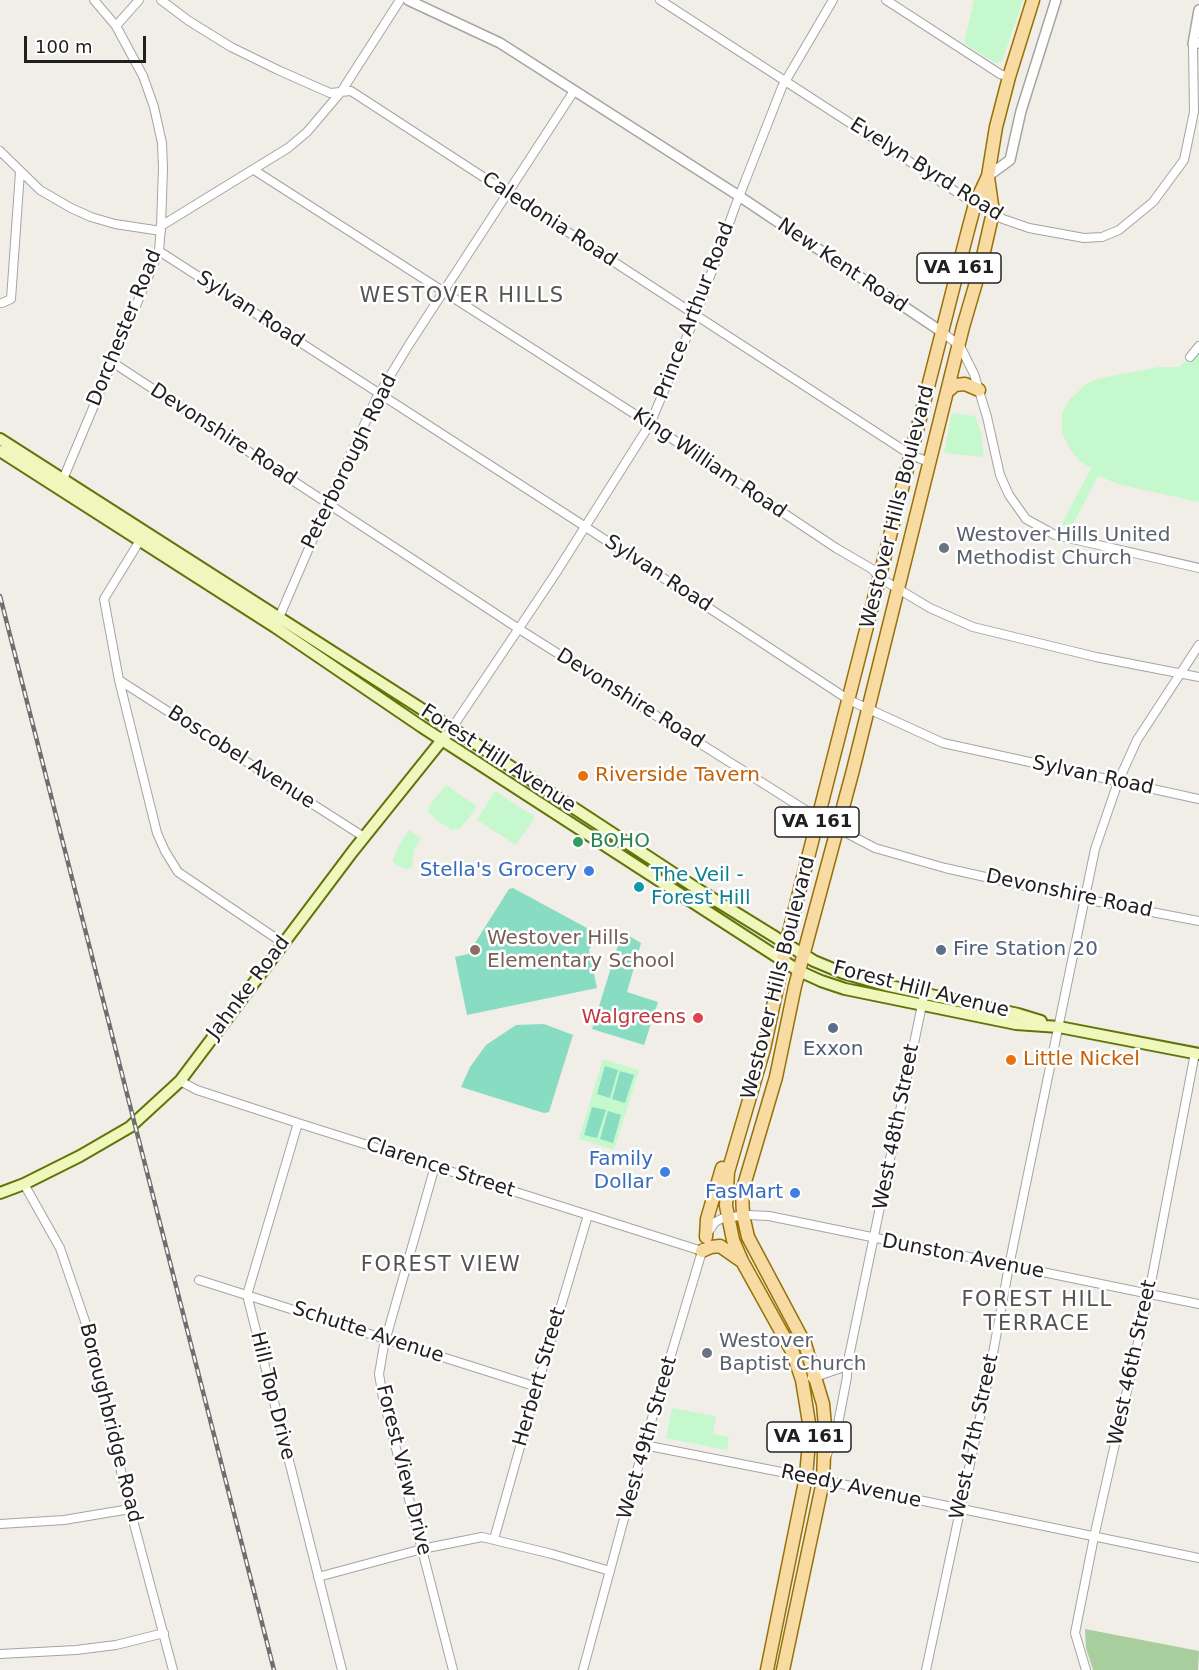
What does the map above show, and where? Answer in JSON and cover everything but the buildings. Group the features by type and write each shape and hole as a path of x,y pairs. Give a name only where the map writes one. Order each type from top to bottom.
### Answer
{"main road":[{"name":"Westover Hills Boulevard","path":"767,1670 806,1477 810,1429 802,1380 793,1353 742,1261 733,1240 727,1217 726,1184 761,1058 818,819 975,204 988,176 996,127 1009,76 1033,0"},
{"name":"Westover Hills Boulevard","path":"783,1670 823,1481 824,1404 805,1344 752,1246 743,1215 744,1186 779,1066 785,1026 899,589 993,212 988,176"},
{"path":"948,391 955,386 965,384 979,390"},
{"name":"Forest Hill Avenue","path":"0,439 61,483 277,623 452,728 803,955 843,974 923,999 1016,1024 1059,1027 1197,1054"},
{"name":"Forest Hill Avenue","path":"0,451 61,483"},
{"name":"Forest Hill Avenue","path":"277,623 442,739 799,971 831,985 923,999"},
{"name":"Jahnke Road","path":"0,1193 24,1184 80,1156 135,1124 180,1081 364,837 452,728"},
{"path":"706,1238 707,1219 720,1173 735,1146"},
{"path":"702,1251 720,1246 742,1261"}],"street":[{"name":"Dorchester Road","path":"61,483 159,251 161,228 162,143 154,107 143,76 116,26 94,0"},
{"path":"116,26 139,0"},
{"name":"Caledonia Road","path":"161,0 189,21 231,47 330,93 351,91 911,455 929,462"},
{"path":"0,151 40,190 91,217 116,225 161,228 288,148 307,132 341,92 400,0"},
{"name":"New Kent Road","path":"408,0 490,38 574,90 739,196 960,346 979,390 1000,475 1008,495 1026,519 1054,535 1199,568"},
{"name":"Evelyn Byrd Road","path":"660,0 975,204 1003,219 1029,228 1084,238 1102,237 1119,230 1152,202 1184,160 1194,112 1196,44"},
{"name":"Prince Arthur Road","path":"452,728 586,527 650,424 696,315 784,81 833,0"},
{"path":"886,0 1000,74 1009,76"},
{"name":"Westover Hills Boulevard","path":"988,176 1010,160 1021,111 1056,0"},
{"path":"1196,44 1199,10"},
{"name":"Peterborough Road","path":"277,623 328,504 380,393 574,90"},
{"name":"King William Road","path":"254,170 650,424 836,549 872,569 880,578 930,608 973,627 1096,657 1199,678"},
{"path":"2,303 11,299 20,172"},
{"name":"Sylvan Road","path":"159,251 849,700 943,743 1199,799"},
{"path":"1190,357 1199,346"},
{"name":"Devonshire Road","path":"112,362 519,628 818,819 875,848 945,868 1084,899 1199,921"},
{"path":"143,536 104,599 119,680 157,833 178,872 283,943"},
{"name":"West 47th Street","path":"926,1670 989,1375 1009,1266 1095,849 1118,782 1137,740 1199,645"},
{"name":"Boscobel Avenue","path":"119,680 364,837"},
{"name":"West 48th Street","path":"824,1461 837,1429 847,1366 923,999"},
{"name":"West 46th Street","path":"1086,1670 1075,1633 1094,1537 1149,1293 1197,1054"},
{"name":"Clarence Street","path":"180,1081 197,1090 298,1123 702,1251"},
{"path":"247,1295 298,1123"},
{"name":"Forest View Drive","path":"435,1166 385,1339 379,1374 383,1398 453,1670"},
{"name":"Boroughbridge Road","path":"24,1184 60,1248 86,1324 130,1509 173,1670"},
{"name":"Herbert Street","path":"494,1539 588,1215"},
{"name":"Dunston Avenue","path":"727,1217 769,1216 1199,1304"},
{"name":"West 49th Street","path":"583,1670 644,1445 706,1238 715,1222 727,1217"},
{"name":"Schutte Avenue","path":"199,1280 537,1387"},
{"name":"Hill Top Drive","path":"247,1295 342,1670"},
{"path":"802,1380 847,1366"},
{"name":"Reedy Avenue","path":"644,1445 1199,1558"},
{"path":"0,1524 64,1520 130,1509"},
{"path":"318,1577 422,1549 482,1537 610,1571"},
{"path":"0,1654 76,1650 116,1645 164,1634"}],"green space":[{"path":"974,0 1023,0 1002,61 995,63 964,43"},
{"path":"1199,338 1199,502 1121,485 1098,476 1070,530 1062,524 1091,468 1079,460 1062,433 1062,413 1070,399 1086,384 1097,379 1159,367 1179,367 1190,357"},
{"path":"952,413 975,416 981,432 984,457 944,453"},
{"path":"446,785 476,808 460,829 451,830 428,812 429,806"},
{"path":"495,791 535,817 516,845 477,820"},
{"path":"409,830 421,839 414,850 412,868 406,869 397,866 392,861"},
{"path":"513,888 598,934 589,950 597,988 467,1015 455,957 468,954 509,889"},
{"path":"622,932 641,943 627,992 658,1002 644,1045 592,1029"},
{"path":"544,1024 573,1035 549,1112 544,1113 461,1087 470,1067 486,1045 516,1025"},
{"path":"603,1059 639,1070 614,1150 579,1139"},
{"path":"605,1066 618,1070 610,1098 597,1094"},
{"path":"620,1071 634,1075 625,1103 612,1099"},
{"path":"592,1107 606,1110 597,1138 584,1135"},
{"path":"608,1111 621,1115 613,1143 600,1139"},
{"path":"672,1408 716,1416 713,1434 729,1437 727,1450 666,1438"},
{"path":"1085,1629 1199,1651 1198,1670 1093,1670 1086,1648"}],"railway":[{"path":"0,596 274,1670"}],"place":[{"name":"Westover Hills United Methodist Church","path":"944,548"},
{"name":"Riverside Tavern","path":"583,776"},
{"name":"BOHO","path":"578,842"},
{"name":"Stella's Grocery","path":"589,871"},
{"name":"The Veil - Forest Hill","path":"639,887"},
{"name":"Westover Hills Elementary School","path":"475,950"},
{"name":"Fire Station 20","path":"941,950"},
{"name":"Walgreens","path":"698,1018"},
{"name":"Exxon","path":"833,1028"},
{"name":"Little Nickel","path":"1011,1060"},
{"name":"Family Dollar","path":"665,1172"},
{"name":"FasMart","path":"795,1193"},
{"name":"Westover Baptist Church","path":"707,1353"}],"district":[{"name":"WESTOVER HILLS","path":"462,297"},
{"name":"FOREST VIEW","path":"441,1266"},
{"name":"FOREST HILL TERRACE","path":"1037,1313"}]}
